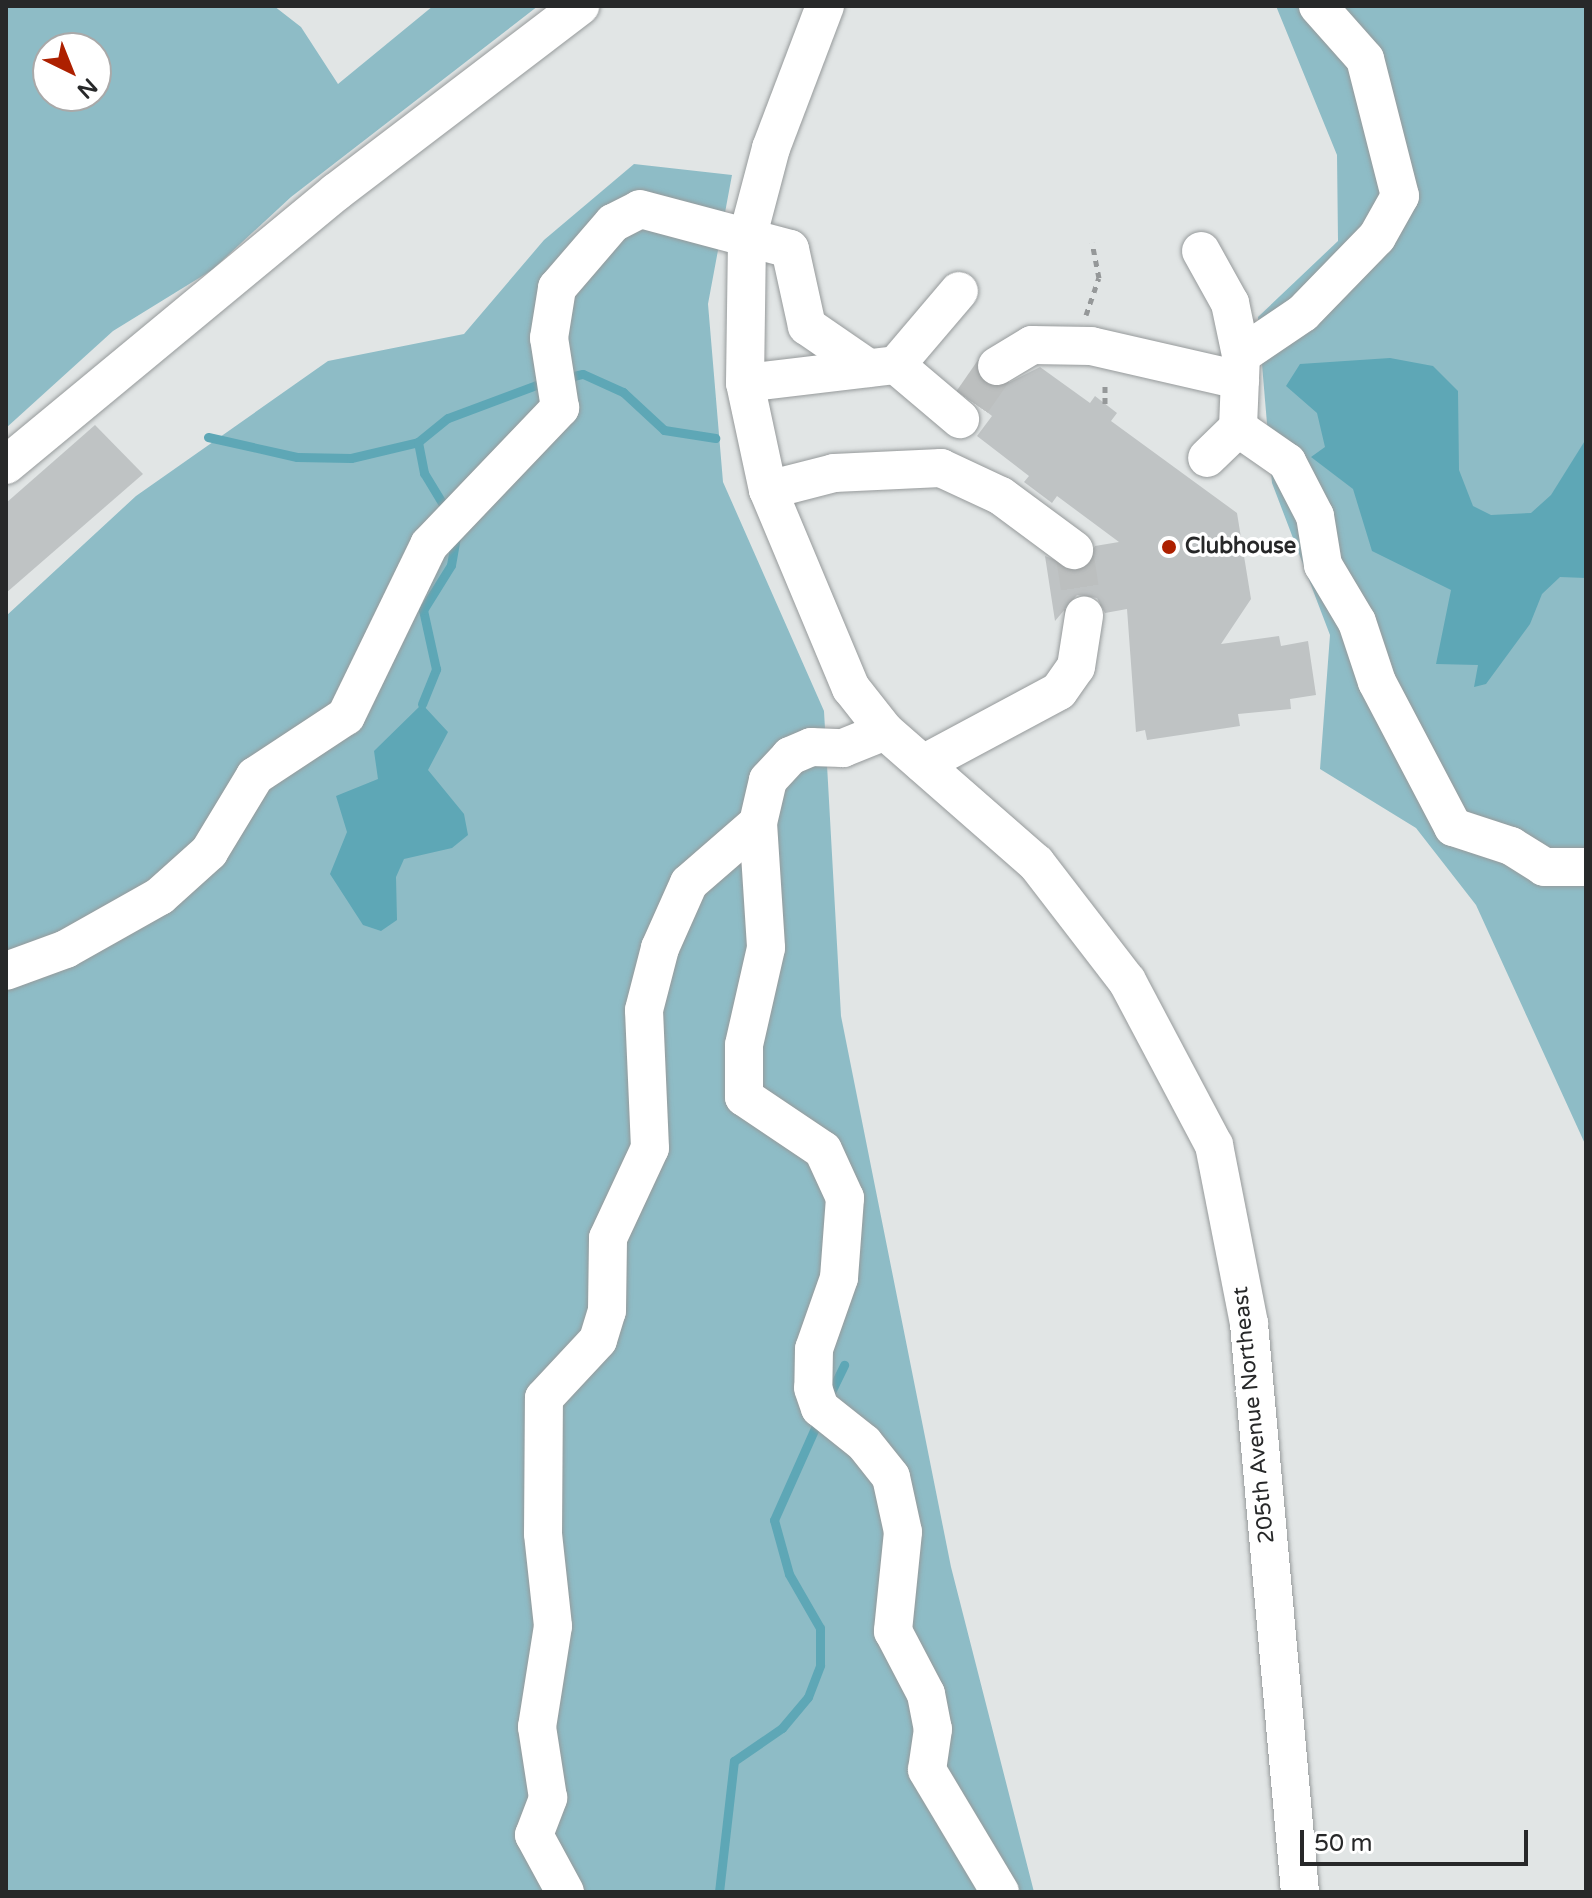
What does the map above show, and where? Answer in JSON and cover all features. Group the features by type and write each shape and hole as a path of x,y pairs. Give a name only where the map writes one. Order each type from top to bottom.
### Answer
{"street":[{"path":"6,465 336,192 580,6"},
{"name":"205th Avenue Northeast","path":"825,6 771,148 747,239 745,383 768,490 851,688 885,731 1046,875 1127,981 1214,1145 1249,1324 1300,1892"},
{"path":"997,366 1032,345 1091,346 1241,368 1303,313 1377,237 1400,196 1365,59 1318,6"},
{"path":"6,971 66,949 160,896 209,852 255,776 346,716 392,615 450,523 536,439 560,408 559,379 549,338 557,288 613,223 640,209 790,249 807,326 966,410 941,468"},
{"path":"1201,251 1230,303 1241,368 1238,428 1207,458"},
{"path":"745,383 882,367 959,291"},
{"path":"1238,428 1287,462 1315,516 1323,565 1357,622 1377,682 1453,827 1511,846 1544,867 1586,867"},
{"path":"768,490 834,473 941,468 1001,496 1074,550"},
{"path":"923,764 1059,691 1076,667 1084,616"},
{"path":"885,731 843,748 811,747 790,756 768,780 758,823 766,948 744,1045 744,1097 823,1150 845,1198 839,1278 814,1349 826,1415 864,1443 891,1477 903,1532 893,1631 926,1694 933,1729 927,1770 1000,1892"},
{"path":"565,1892 534,1835 548,1798 537,1727 553,1626 543,1534 544,1398 598,1340 607,1311 608,1238 650,1148 644,1010 660,948 689,883 758,823"}],"path":[{"path":"1091,346 1084,332 1099,278 1092,243"},
{"path":"1105,404 1106,392"}],"shaded area":[{"path":"6,6 274,6 301,27 338,84 433,6 538,6 291,197 212,270 113,331 6,428"},
{"path":"1276,6 1586,6 1586,1146 1476,905 1416,828 1320,769 1330,635 1272,483 1258,317 1338,241 1337,155"},
{"path":"634,164 732,175 708,304 723,482 824,711 841,1016 951,1567 1034,1892 6,1892 6,616 136,496 328,361 464,334 544,240"},
{"path":"1390,358 1433,366 1458,391 1459,470 1473,506 1491,515 1531,513 1551,495 1586,439 1586,578 1560,577 1542,594 1530,624 1486,684 1474,687 1478,665 1436,664 1451,590 1372,551 1353,489 1311,457 1325,447 1317,413 1286,386 1300,364"},
{"path":"422,704 448,732 428,770 464,814 468,835 452,848 404,859 396,877 397,920 381,931 363,925 330,874 347,832 336,796 378,779 374,751"}],"building":[{"name":"Clubhouse","path":"1040,367 1090,403 1095,396 1117,413 1111,421 1237,513 1251,599 1221,644 1279,636 1281,646 1308,641 1316,695 1290,699 1291,709 1238,714 1240,726 1147,740 1145,730 1136,732 1127,609 1105,613 1097,598 1077,595 1055,621 1045,556 1082,570 1095,546 1119,542 1057,496 1052,503 1024,482 1029,476 977,436 992,416 962,392 977,373 998,388"},
{"path":"95,425 143,474 6,593 6,503"}],"waterway":[{"path":"565,378 583,374 623,392 664,430 715,438"},
{"path":"208,437 297,457 351,458 418,442 448,418 547,381"},
{"path":"418,442 424,473 447,511"},
{"path":"422,704 436,669 423,610 451,565 456,537"},
{"path":"828,1398 844,1365"},
{"path":"719,1892 734,1761 782,1728 808,1697 820,1665 820,1628 789,1574 774,1520 819,1419"}],"tunnel":[{"path":"972,402 997,366"},
{"path":"1074,550 1084,616"}],"place":[{"name":"Clubhouse","path":"1169,547"}]}
